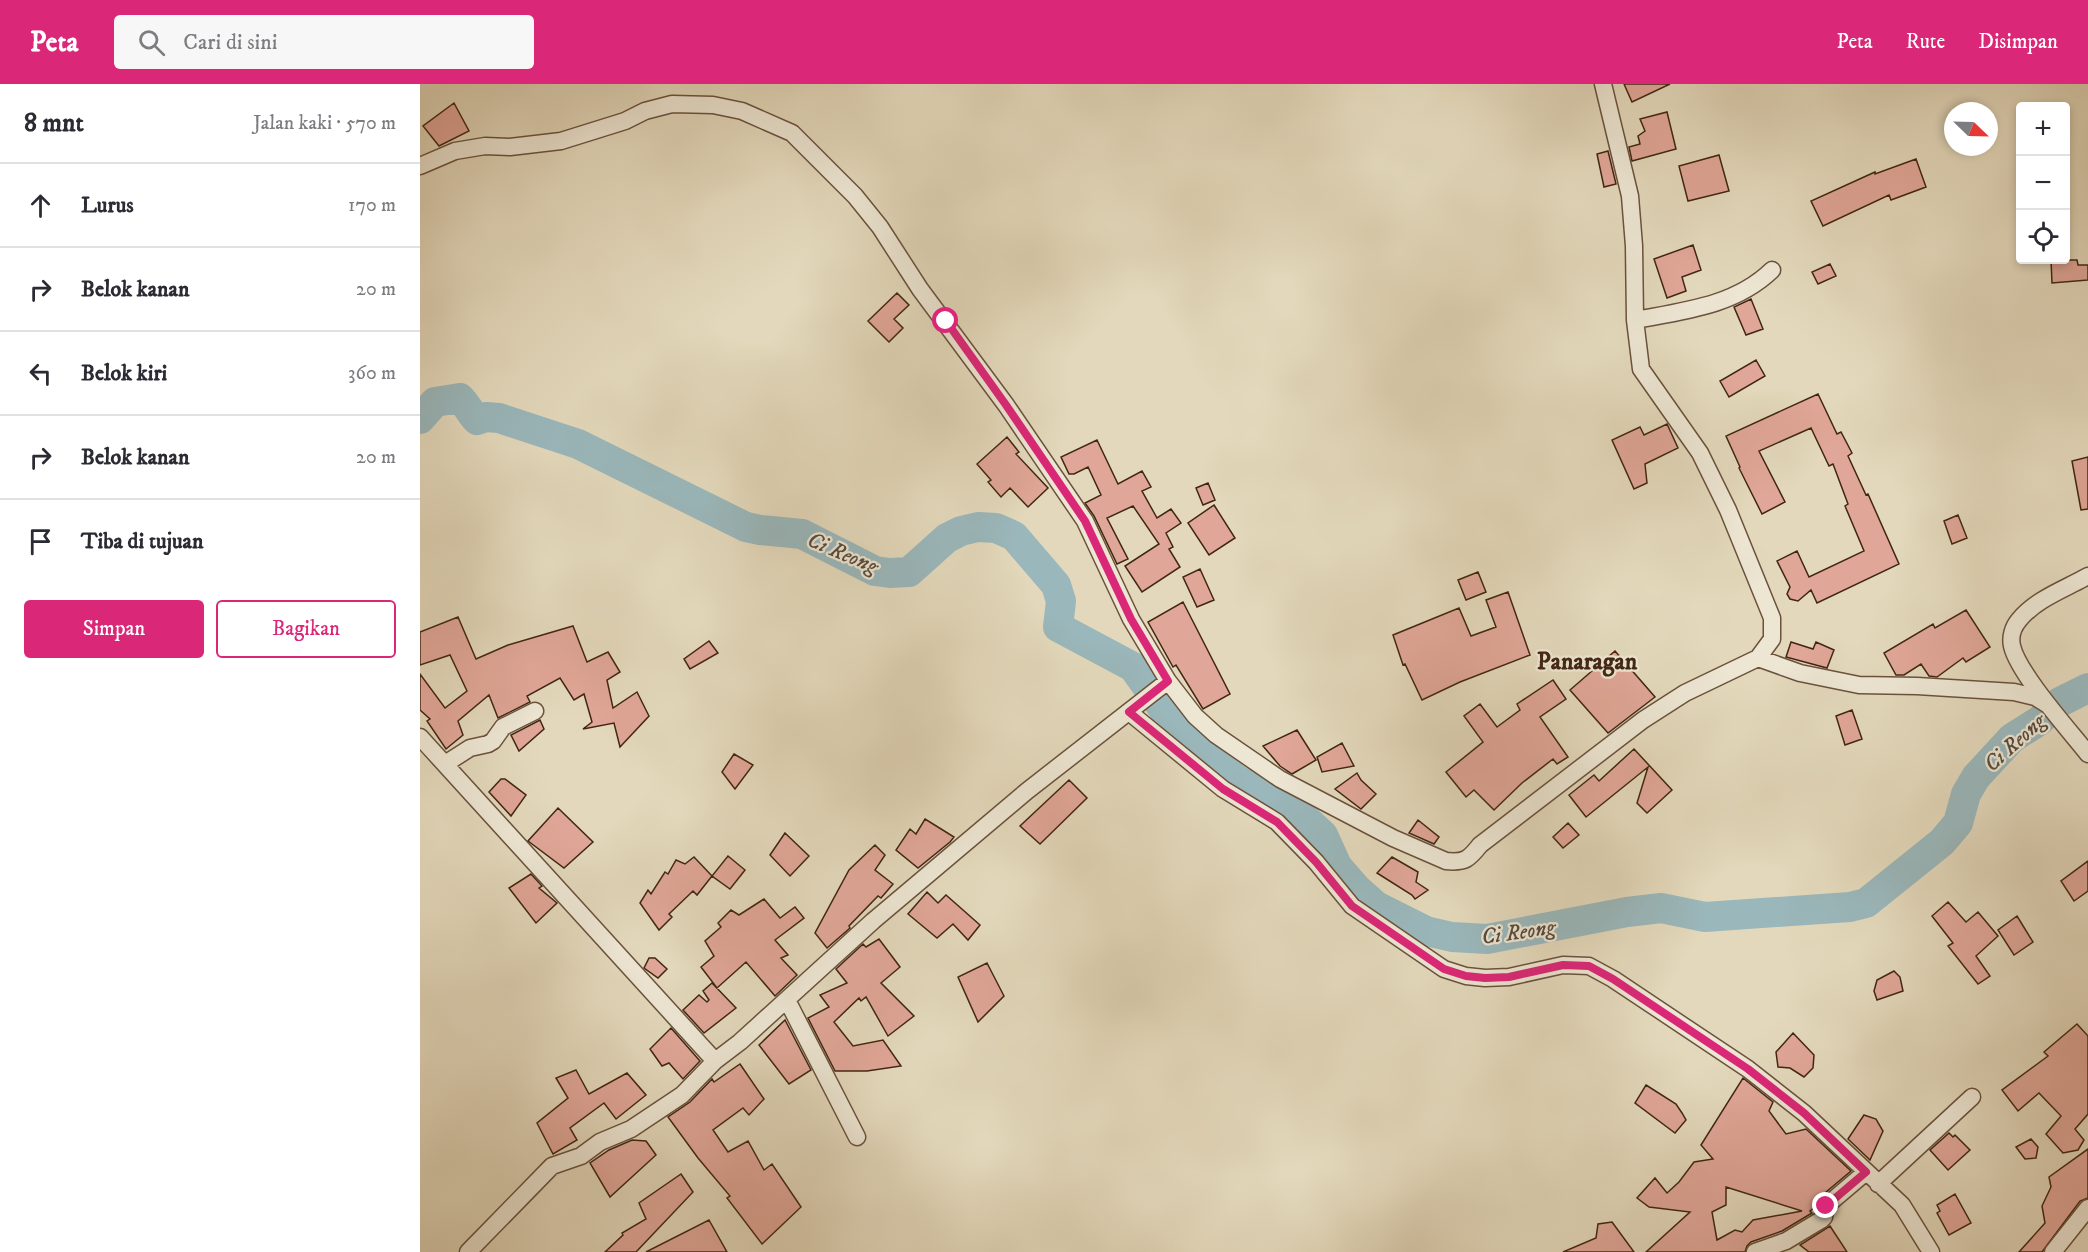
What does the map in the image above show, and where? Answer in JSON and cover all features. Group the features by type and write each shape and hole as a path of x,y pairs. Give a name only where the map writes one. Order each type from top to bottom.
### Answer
{"street":[{"path":"420,166 454,151 561,141 672,104 713,105 742,111 792,133 855,196 880,227 920,289 1013,415 1085,521 1162,685 1216,735 1280,778 1393,838 1446,861 1456,862 1469,858 1480,845 1643,720 1685,693 1758,658 1772,639 1772,618 1728,510 1700,453 1641,369 1635,320 1634,246 1630,196 1603,84"},
{"path":"1635,320 1705,306 1743,293 1772,270"},
{"path":"2088,576 2033,606 2017,621 2012,632 2016,659 2048,705 2088,754"},
{"path":"1758,658 1800,673 1859,685 2014,692 2035,697 2048,705"},
{"path":"468,1252 552,1166 581,1155 600,1142 631,1129 682,1095 833,956 923,878 1027,791 1075,756 1162,685"},
{"path":"1132,709 1223,789 1277,822 1316,862 1352,906 1444,969 1466,976 1485,978 1509,977 1563,965 1589,966 1613,979 1748,1069 1804,1113 1902,1205 1931,1252"},
{"path":"445,764 470,748 488,744 503,727 535,711"},
{"path":"420,736 716,1062"},
{"path":"787,1000 857,1137"},
{"path":"1755,1252 1786,1241 1821,1220 1824,1217 1826,1206 1872,1178 1972,1097"},
{"path":"2053,1252 2088,1208"}],"building":[{"path":"1624,84 1670,84 1632,102"},
{"path":"454,103 469,131 439,146 423,126"},
{"path":"1667,112 1676,149 1632,161 1629,147 1640,144 1638,136 1645,131 1640,119"},
{"path":"1608,151 1616,184 1604,187 1597,154"},
{"path":"1719,155 1729,191 1688,201 1679,166"},
{"path":"1916,159 1926,187 1891,200 1889,195 1823,226 1811,201 1875,172 1875,174"},
{"path":"1693,245 1701,270 1682,277 1686,291 1667,298 1654,259"},
{"path":"2070,260 2077,260 2078,265 2088,265 2088,280 2052,283 2051,264 2070,264"},
{"path":"1830,264 1836,276 1818,284 1812,272"},
{"path":"897,293 909,305 894,319 903,328 889,342 868,321"},
{"path":"1751,299 1763,329 1746,335 1734,307"},
{"path":"1756,360 1765,376 1729,397 1720,381"},
{"path":"1818,394 1837,434 1841,432 1852,453 1848,456 1866,495 1868,494 1899,564 1817,603 1811,590 1798,601 1790,599 1787,594 1790,587 1777,561 1797,551 1809,577 1864,551 1845,506 1848,504 1833,464 1829,466 1811,428 1759,451 1785,502 1762,514 1726,436"},
{"path":"1667,424 1678,448 1645,464 1647,483 1634,489 1612,440 1640,427 1644,435"},
{"path":"1007,437 1019,452 1016,454 1048,488 1028,507 1010,488 1001,497 988,482 991,480 977,464"},
{"path":"1097,440 1118,484 1142,471 1151,487 1142,491 1157,518 1171,509 1181,523 1166,533 1173,547 1169,549 1180,567 1142,592 1125,566 1159,544 1133,506 1107,518 1128,559 1117,564 1094,516 1085,503 1101,495 1088,467 1069,474 1061,457"},
{"path":"2088,457 2088,509 2081,510 2072,461"},
{"path":"1208,483 1215,500 1203,505 1196,488"},
{"path":"1214,505 1235,538 1209,555 1188,523"},
{"path":"1958,515 1967,538 1952,544 1944,521"},
{"path":"1200,569 1214,600 1197,607 1183,577"},
{"path":"1478,572 1486,592 1466,600 1458,580"},
{"path":"1508,592 1530,655 1460,682 1422,700 1405,664 1403,665 1393,635 1459,608 1471,636 1496,627 1486,600"},
{"path":"1183,602 1230,694 1203,709 1176,665 1173,667 1148,622"},
{"path":"1966,610 1990,647 1966,662 1963,658 1937,677 1929,676 1921,664 1904,675 1896,675 1884,653 1933,624 1935,628"},
{"path":"458,617 476,659 508,645 573,626 587,662 608,652 620,672 607,680 613,708 637,692 649,716 620,747 614,723 583,729 592,722 584,694 574,700 560,678 527,696 530,702 498,718 489,695 458,721 463,735 446,749 427,721 430,719 420,710 420,674 445,708 467,691 450,655 420,665 420,632"},
{"path":"709,641 718,653 690,669 684,659"},
{"path":"1791,642 1813,649 1816,642 1834,650 1827,668 1786,657"},
{"path":"1615,651 1655,697 1608,733 1570,690"},
{"path":"1553,680 1566,699 1540,717 1568,757 1557,764 1553,759 1522,783 1494,810 1474,790 1466,797 1446,772 1483,742 1464,716 1480,704 1497,727 1520,710 1517,704"},
{"path":"1852,710 1862,739 1845,745 1836,716"},
{"path":"540,720 544,729 519,751 511,735"},
{"path":"1297,730 1316,760 1292,774 1280,766 1263,746"},
{"path":"1342,743 1354,766 1322,772 1317,757"},
{"path":"1634,749 1672,790 1647,813 1637,803 1648,767 1586,817 1569,795 1594,775 1599,781"},
{"path":"734,754 753,765 735,789 722,772"},
{"path":"1357,773 1376,794 1361,809 1335,789"},
{"path":"501,779 505,779 526,795 511,816 489,792"},
{"path":"1069,780 1087,798 1040,844 1020,826"},
{"path":"558,808 593,842 564,868 528,841"},
{"path":"925,819 954,837 918,868 896,850 910,829 916,834"},
{"path":"1418,820 1439,837 1434,844 1409,833"},
{"path":"1568,823 1579,835 1563,848 1553,837"},
{"path":"785,833 809,856 790,876 770,855"},
{"path":"875,845 885,855 875,870 893,884 881,898 878,896 849,926 850,928 827,948 815,933 849,870"},
{"path":"728,856 745,870 730,889 712,876"},
{"path":"694,857 712,876 697,895 693,891 669,914 672,917 659,930 640,903 648,890 651,894 665,872 668,874 676,860 685,864"},
{"path":"1392,857 1418,872 1416,882 1428,890 1415,899 1377,873"},
{"path":"2088,861 2088,891 2074,901 2061,881"},
{"path":"531,874 542,886 539,888 557,903 536,923 509,888"},
{"path":"927,892 938,903 946,895 980,925 968,940 953,924 937,938 908,914"},
{"path":"764,899 780,918 795,907 804,918 775,940 788,955 781,958 797,975 775,996 746,962 717,988 701,967 714,956 705,941 721,927 718,923 731,910 739,915"},
{"path":"1948,902 1966,922 1978,912 1998,936 1976,956 1990,976 1978,984 1948,946 1953,943 1932,916"},
{"path":"2017,916 2033,942 2014,955 1998,930"},
{"path":"879,939 900,967 881,983 914,1016 888,1036 866,997 861,1001 859,998 834,1022 853,1046 883,1040 901,1066 867,1071 835,1071 808,1018 829,1007 820,995 847,983 836,969 863,944 866,947"},
{"path":"649,958 655,958 667,969 658,978 644,968"},
{"path":"987,963 1004,996 978,1022 958,977"},
{"path":"1894,971 1900,977 1903,991 1877,1000 1874,991 1877,980"},
{"path":"712,983 736,1008 704,1033 683,1010 699,995 707,1002 709,1000 703,991"},
{"path":"785,1020 811,1070 789,1084 759,1045"},
{"path":"2077,1024 2088,1036 2088,1114 2075,1129 2084,1140 2078,1150 2063,1153 2046,1134 2061,1116 2039,1093 2018,1111 2002,1090 2048,1056 2044,1052"},
{"path":"671,1028 700,1061 683,1079 669,1063 662,1066 650,1049"},
{"path":"1793,1033 1814,1055 1813,1068 1804,1077 1790,1068 1778,1067 1776,1052"},
{"path":"740,1064 764,1099 749,1115 743,1108 713,1130 728,1152 748,1141 764,1170 772,1164 801,1207 762,1244 727,1198 730,1196 668,1117 690,1102 712,1079 714,1082"},
{"path":"576,1070 589,1094 627,1073 646,1095 616,1119 604,1103 570,1128 577,1140 553,1154 537,1123 568,1098 556,1078"},
{"path":"1743,1078 1773,1102 1769,1111 1786,1134 1806,1129 1851,1171 1819,1198 1815,1207 1810,1211 1812,1213 1782,1231 1751,1242 1745,1252 1646,1252 1690,1212 1649,1207 1637,1198 1655,1178 1667,1193 1679,1182 1694,1162 1713,1159 1701,1145","holes":["1726,1187 1802,1211 1753,1220 1742,1232 1735,1230 1717,1240 1712,1212 1726,1205"]},
{"path":"1646,1085 1676,1104 1682,1113 1686,1120 1675,1133 1635,1103"},
{"path":"1864,1115 1876,1119 1883,1131 1870,1160 1848,1139"},
{"path":"1949,1133 1953,1137 1955,1135 1970,1150 1948,1170 1930,1150"},
{"path":"2031,1139 2038,1147 2036,1158 2025,1159 2016,1147"},
{"path":"632,1140 646,1141 656,1155 610,1197 590,1163 609,1150"},
{"path":"2088,1149 2088,1198 2080,1201 2042,1252 2019,1252 2045,1223 2042,1206 2051,1187 2049,1177"},
{"path":"681,1174 693,1192 636,1252 605,1252 623,1235 622,1233 646,1219 639,1203"},
{"path":"1955,1194 1971,1223 1949,1235 1937,1213 1940,1211 1937,1205"},
{"path":"709,1220 727,1252 646,1252"},
{"path":"1612,1222 1634,1252 1563,1252 1596,1238 1598,1224"},
{"path":"1830,1226 1847,1252 1809,1252 1800,1245"}],"waterway":[{"name":"Ci Reong","path":"420,419 435,402 460,398 477,420 486,417 499,418 578,444 746,527 802,534 875,571 909,572 947,538 961,531 978,527 996,528 1014,536 1056,585 1061,601 1058,627 1133,667 1186,741 1206,757 1239,781 1284,799 1323,835 1337,866 1376,906 1426,931 1452,937 1487,939 1627,912 1661,908 1705,917 1850,907 1866,903 1942,842 1958,823 1966,794 1976,777 2012,738 2039,721 2060,702 2088,688"}],"district":[{"name":"Panaragan","path":"1587,661"}],"route":[{"path":"946,321 1085,521 1131,619 1168,681 1129,712 1223,789 1277,822 1316,862 1352,906 1444,969 1466,976 1485,978 1509,977 1563,965 1589,966 1613,979 1748,1069 1804,1113 1866,1172 1826,1206"}]}
